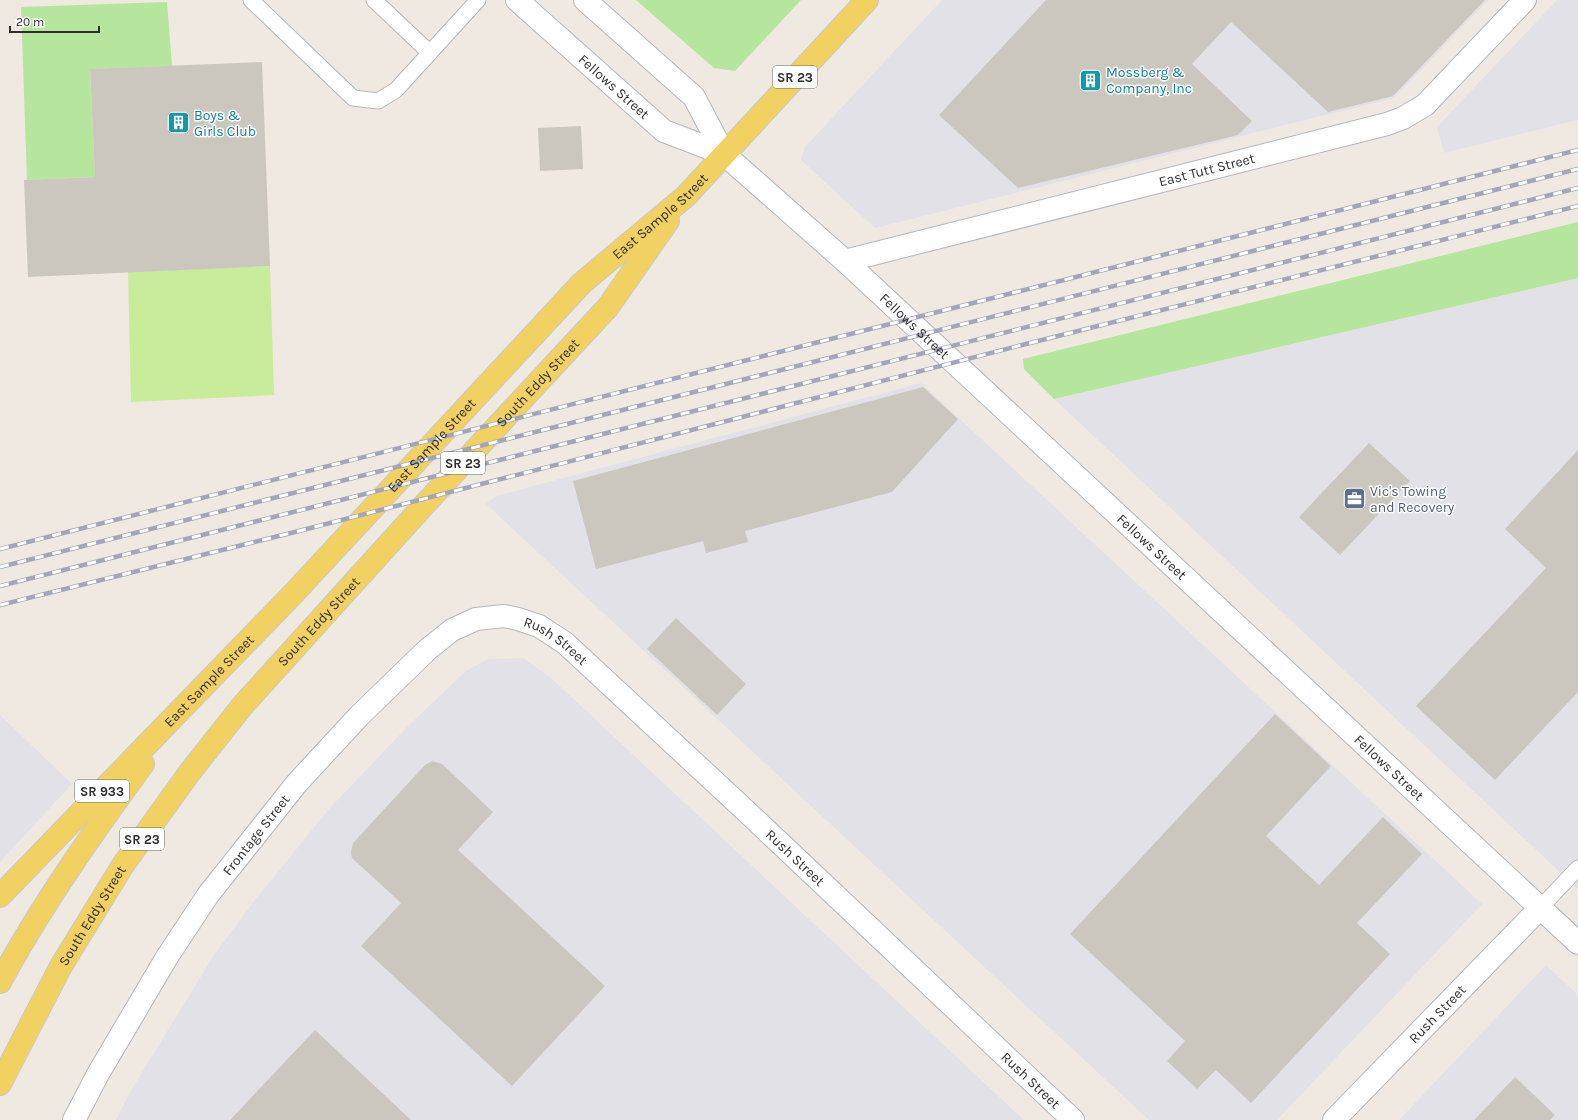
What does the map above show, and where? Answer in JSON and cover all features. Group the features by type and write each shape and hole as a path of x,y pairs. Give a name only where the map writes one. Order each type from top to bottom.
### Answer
{"main road":[{"name":"East Sample Street","path":"0,896 293,594 582,283 686,196 867,0"},
{"name":"South Eddy Street","path":"0,1084 61,966 123,865 190,772 243,705 425,504 608,307 686,196"},
{"name":"SR 23","path":"0,982 15,955 84,846 153,750 204,686"}],"street":[{"name":"Fellows Street","path":"517,0 664,131 724,154 845,261 1578,943"},
{"name":"Fellows Street","path":"585,0 694,96 724,154"},
{"name":"East Tutt Street","path":"845,261 1387,124 1403,118 1425,105 1525,0"},
{"name":"Rush Street","path":"504,616 539,626 565,643 746,811 1073,1120"},
{"name":"Frontage Street","path":"74,1120 98,1074 179,938 208,895 297,783 359,716 427,650 452,630 476,619 504,616"},
{"name":"Rush Street","path":"1334,1120 1540,907"}],"lane":[{"path":"251,0 353,98 378,101 396,90 478,0"},
{"path":"374,0 430,53"},
{"path":"1540,907 1578,868"}],"shaded area":[{"name":"Mossberg & Company, Inc","path":"942,0 1488,0 1394,98 875,228 801,160 805,147"},
{"path":"1557,0 1578,0 1578,120 1444,153 1437,127"},
{"path":"1578,278 1578,889 1054,399"},
{"path":"921,383 1482,904 1277,1120 1149,1120 486,504 496,496"},
{"path":"523,658 551,678 1024,1120 116,1120 130,1092 214,955 255,900 329,809 407,727 466,671 488,659"},
{"path":"0,715 72,784 0,862"},
{"path":"1546,965 1578,995 1578,1120 1399,1120"}],"green space":[{"path":"636,0 801,0 735,71 714,68"},
{"path":"167,2 172,66 90,69 95,177 27,180 21,7"},
{"path":"1578,222 1578,278 1054,399 1024,369 1023,359"},
{"path":"270,266 274,395 131,402 128,272"}],"building":[{"name":"Mossberg & Company, Inc","path":"1046,0 1485,0 1393,96 1328,112 1231,22 1192,64 1252,121 1238,135 1018,188 939,115"},
{"name":"Boys & Girls Club","path":"262,62 270,266 28,277 24,180 95,177 90,69"},
{"path":"581,126 583,169 540,171 538,128"},
{"path":"923,387 958,419 892,492 745,531 748,542 706,553 703,541 596,569 573,481"},
{"name":"Vic's Towing and Recovery","path":"1369,443 1410,481 1340,555 1299,517"},
{"path":"1578,450 1578,692 1495,780 1416,706 1546,568 1505,529"},
{"path":"676,618 746,684 717,715 647,649"},
{"path":"1275,714 1331,766 1266,836 1319,885 1383,817 1422,854 1357,923 1390,954 1251,1103 1216,1070 1197,1089 1167,1061 1185,1041 1070,934"},
{"path":"432,761 442,764 493,812 458,850 605,986 512,1086 361,946 401,903 352,858 351,852 353,843 425,765"},
{"path":"315,1030 411,1120 230,1120"},
{"path":"1515,1077 1555,1115 1550,1120 1474,1120"}],"railway":[{"path":"0,549 1578,150"},
{"path":"0,567 1578,169"},
{"path":"0,586 1578,188"},
{"path":"0,605 295,532 1022,345 1578,206"}],"place":[{"name":"Mossberg & Company, Inc","path":"1090,80"},
{"name":"Boys & Girls Club","path":"178,123"},
{"name":"Vic's Towing and Recovery","path":"1355,499"}]}
